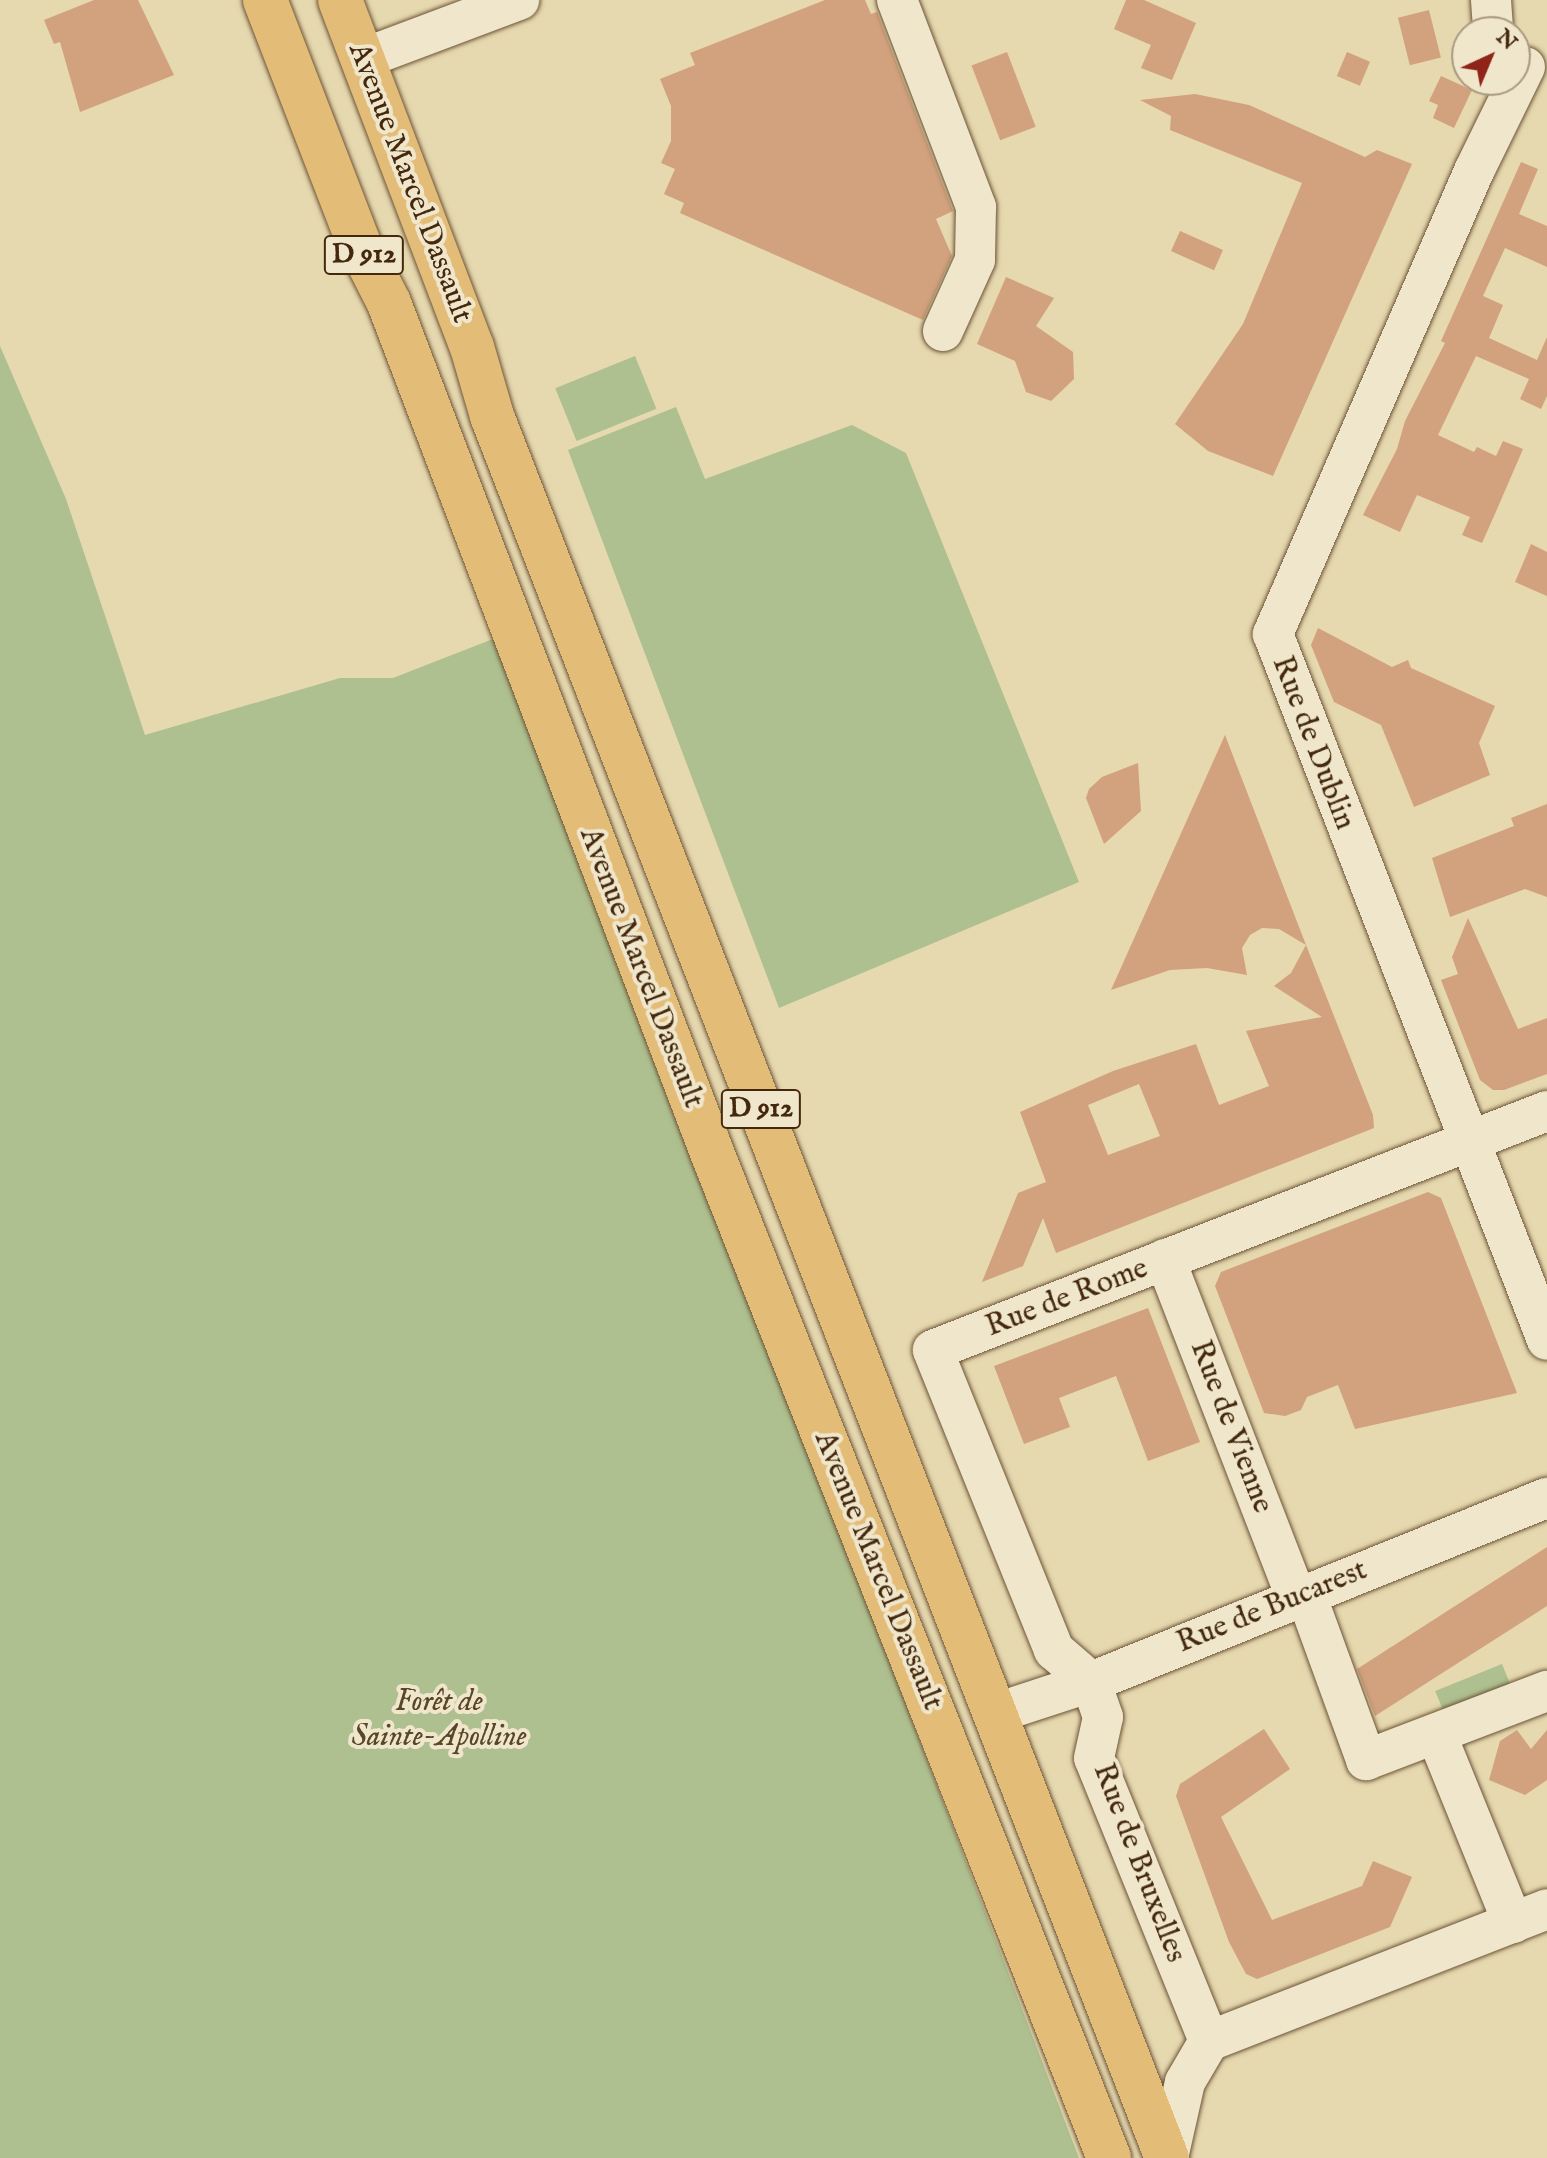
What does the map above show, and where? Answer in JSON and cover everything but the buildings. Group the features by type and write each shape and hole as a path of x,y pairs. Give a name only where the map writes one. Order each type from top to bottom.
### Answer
{"main road":[{"name":"Avenue Marcel Dassault","path":"265,0 360,246 389,303 711,1150 1109,2158"},
{"name":"Avenue Marcel Dassault","path":"340,0 472,347 498,431 1167,2158"}],"street":[{"path":"362,59 519,0"},
{"path":"897,0 976,207 975,260 943,331"},
{"name":"Rue de Dublin","path":"1515,96 1273,634 1466,1143 1547,1340"},
{"name":"Rue de Rome","path":"1091,1682 1054,1650 933,1350 1547,1111"},
{"name":"Rue de Vienne","path":"1165,1259 1366,1760 1437,1736"},
{"name":"Rue de Bucarest","path":"996,1713 1091,1682 1301,1594 1547,1498"},
{"name":"Rue de Bruxelles","path":"1091,1682 1103,1717 1094,1758 1209,2041"},
{"path":"1167,2158 1185,2082 1209,2041 1530,1916 1437,1736 1547,1691"}],"green space":[{"name":"Forêt de Sainte-Apolline","path":"0,346 66,499 145,735 340,678 393,678 498,637 1079,2158 0,2158"},
{"path":"635,356 656,409 577,441 555,388"},
{"path":"676,407 705,479 852,425 906,453 1079,882 779,1008 568,450"},
{"path":"1502,1664 1521,1710 1454,1737 1435,1691"}]}
